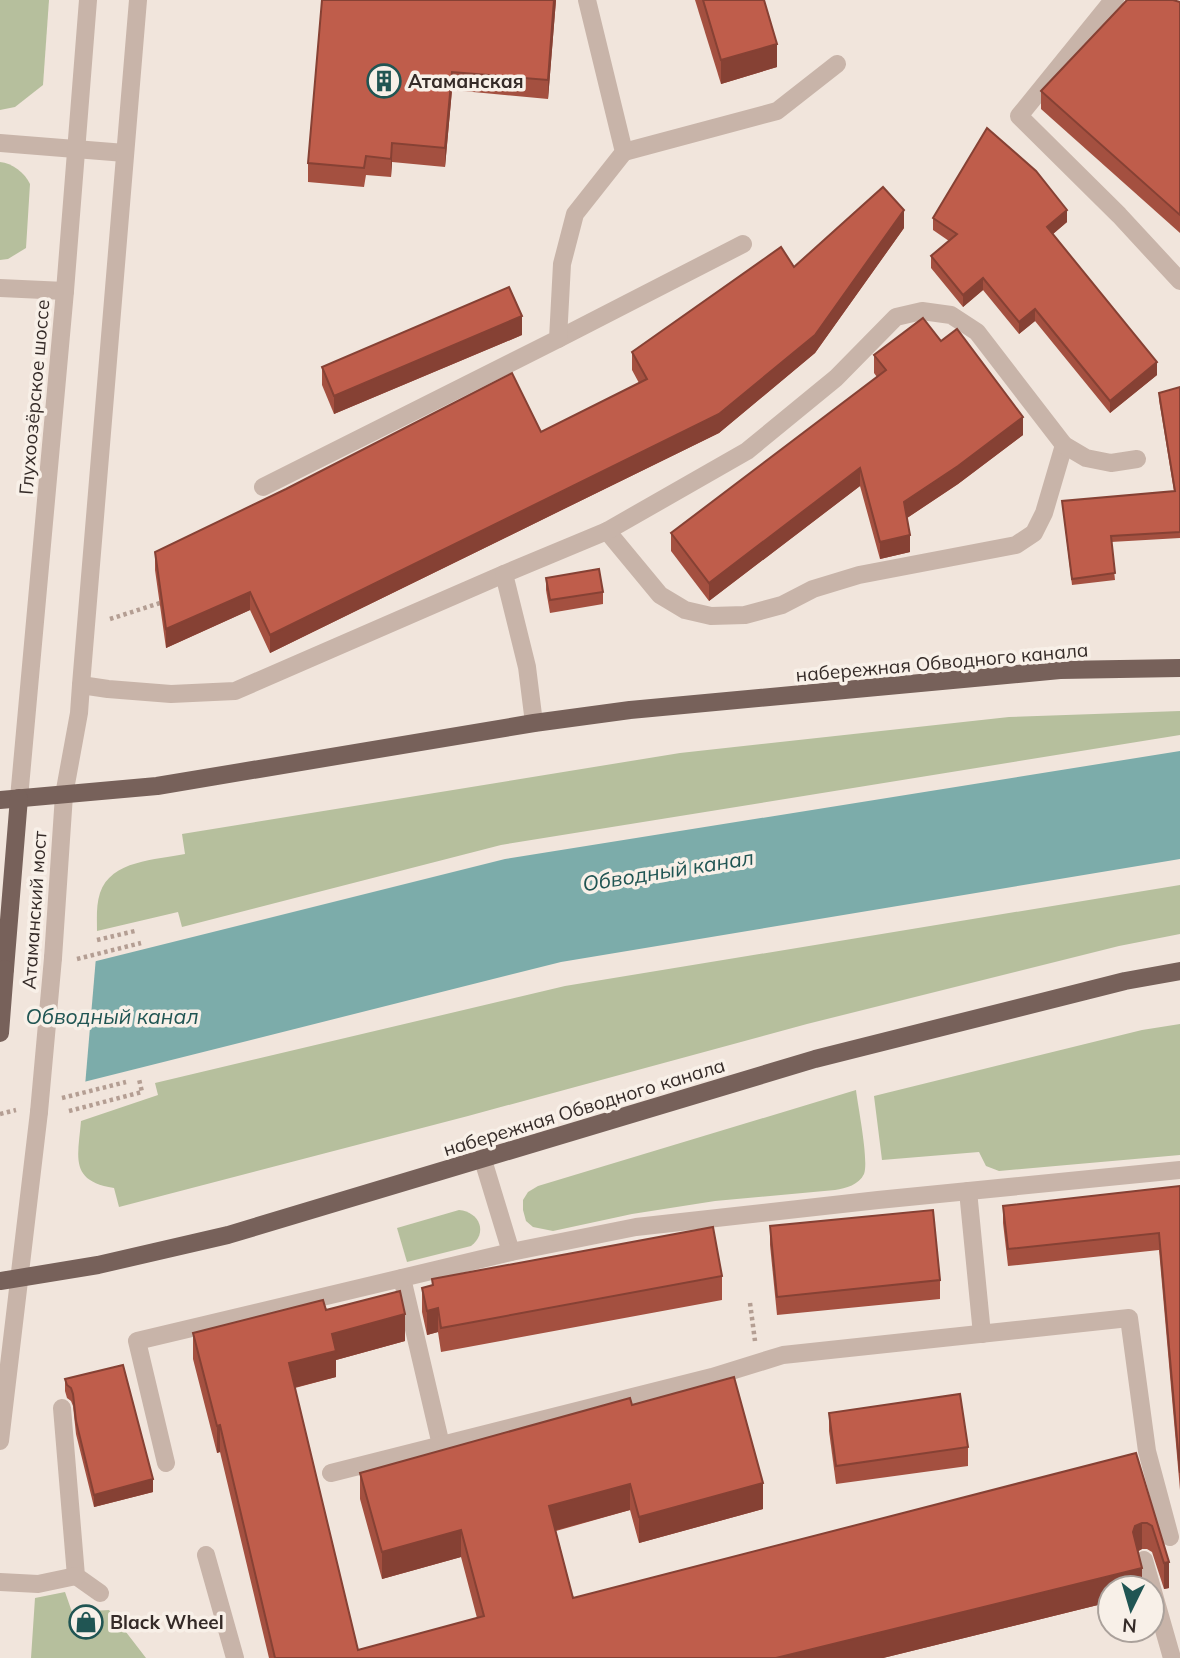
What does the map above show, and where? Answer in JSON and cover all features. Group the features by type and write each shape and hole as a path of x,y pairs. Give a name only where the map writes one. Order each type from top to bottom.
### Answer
{"main road":[{"name":"набережная Обводного канала","path":"0,800 158,786 534,723 630,710 1060,670 1180,668"},
{"name":"Атаманский мост","path":"0,1033 19,798"},
{"name":"набережная Обводного канала","path":"0,1281 98,1265 228,1235 815,1059 1125,981 1180,971"}],"street":[{"name":"Глухоозёрское шоссе","path":"19,798 89,0"},
{"path":"64,795 79,713 138,0"},
{"path":"587,0 624,152"},
{"path":"1115,0 1019,116 1119,215 1180,281"},
{"path":"558,339 562,264 575,214 624,152 777,111 837,64"},
{"path":"0,143 125,153"},
{"path":"263,487 743,244"},
{"path":"0,288 65,291"},
{"path":"81,685 170,694 235,691 607,531 747,451 836,378 896,317 922,311 951,316 977,332 1064,445 1086,458 1111,463 1137,459"},
{"path":"607,531 660,595 685,610 711,616 745,615 859,575 1016,545 1034,533 1044,513 1064,445"},
{"path":"504,574 527,667 534,723"},
{"name":"Атаманский мост","path":"0,1441 39,1112 64,795"},
{"path":"483,1160 511,1252"},
{"path":"166,1463 137,1341 511,1252 636,1227 1180,1170"},
{"path":"968,1191 982,1334"},
{"path":"402,1278 441,1445"},
{"path":"331,1473 712,1377 783,1355 1129,1318 1147,1451 1170,1536"},
{"path":"62,1408 76,1576"},
{"path":"206,1555 235,1658"},
{"path":"1144,1560 1172,1658"},
{"path":"0,1582 38,1584 76,1576 100,1593"}],"path":[{"path":"108,620 160,603"},
{"path":"97,940 135,931"},
{"path":"122,948 141,943"},
{"path":"69,1111 142,1092 139,1079"},
{"path":"108,1087 126,1082"},
{"path":"750,1303 758,1363"}],"green space":[{"path":"0,0 49,0 43,85 15,107 0,110"},
{"path":"0,162 18,169 30,184 26,248 8,259 0,260"},
{"path":"1180,711 1180,735 501,845 182,927 178,912 97,931 98,902 106,882 114,874 136,863 185,854 182,834 680,753 1009,717"},
{"path":"1180,885 1180,934 1119,946 807,1024 119,1207 114,1188 89,1180 80,1165 78,1156 81,1121 158,1095 155,1083 565,986"},
{"path":"1180,1024 1180,1155 999,1171 986,1166 979,1152 882,1160 874,1096 1142,1030"},
{"path":"856,1090 865,1167 862,1178 852,1185 835,1190 715,1201 632,1214 553,1231 533,1227 526,1221 523,1200 528,1192 538,1186"},
{"path":"459,1210 472,1215 479,1224 479,1235 471,1246 407,1262 397,1228"},
{"path":"65,1592 72,1612 109,1610 146,1658 31,1658 35,1598"}],"water":[{"name":"Обводный канал","path":"1180,751 1180,859 561,962 0,1103 0,985 505,859"}],"pier":[{"path":"96,957 85,1086 0,1107 0,982"}],"building":[{"name":"Атаманская","path":"322,0 554,0 548,80 452,72 445,148 392,143 391,159 366,156 364,168 308,163"},
{"path":"703,0 764,0 777,44 721,60"},
{"path":"1127,0 1180,2 1180,215 1041,91"},
{"path":"987,128 1036,171 1067,210 1047,227 1157,362 1110,401 1035,309 1019,322 983,278 963,295 931,256 957,234 933,218"},
{"path":"883,187 904,210 815,335 719,414 270,635 250,592 166,629 155,552 286,489 512,373 541,432 647,379 632,352 781,247 794,267"},
{"path":"509,287 522,316 334,396 322,367"},
{"path":"923,318 941,341 957,329 1023,417 904,502 910,535 880,542 860,468 709,583 671,533 886,370 874,355"},
{"path":"1180,387 1180,532 1111,536 1115,573 1072,579 1062,501 1175,491 1159,393"},
{"path":"599,569 603,592 550,600 546,578"},
{"path":"1180,1186 1180,1473 1159,1233 1008,1249 1003,1206"},
{"path":"933,1210 940,1280 777,1297 770,1226"},
{"path":"713,1227 722,1276 441,1328 438,1308 427,1311 422,1288 433,1285 432,1279"},
{"path":"400,1291 405,1314 332,1334 336,1351 289,1363 358,1650 484,1616 461,1530 382,1552 360,1473 630,1398 632,1405 734,1377 763,1483 639,1517 630,1484 549,1506 573,1598 1136,1453 1169,1562 1164,1563 1152,1526 1142,1523 1135,1526 1133,1532 1142,1568 1118,1574 1096,1574 1096,1579 776,1658 275,1658 220,1425 217,1426 193,1333 323,1300 326,1310"},
{"path":"123,1365 153,1479 94,1495 76,1421 73,1394 65,1379"},
{"path":"960,1394 968,1447 836,1466 829,1413"}],"place":[{"name":"Атаманская","path":"384,81"},
{"name":"Black Wheel","path":"86,1622"}]}
